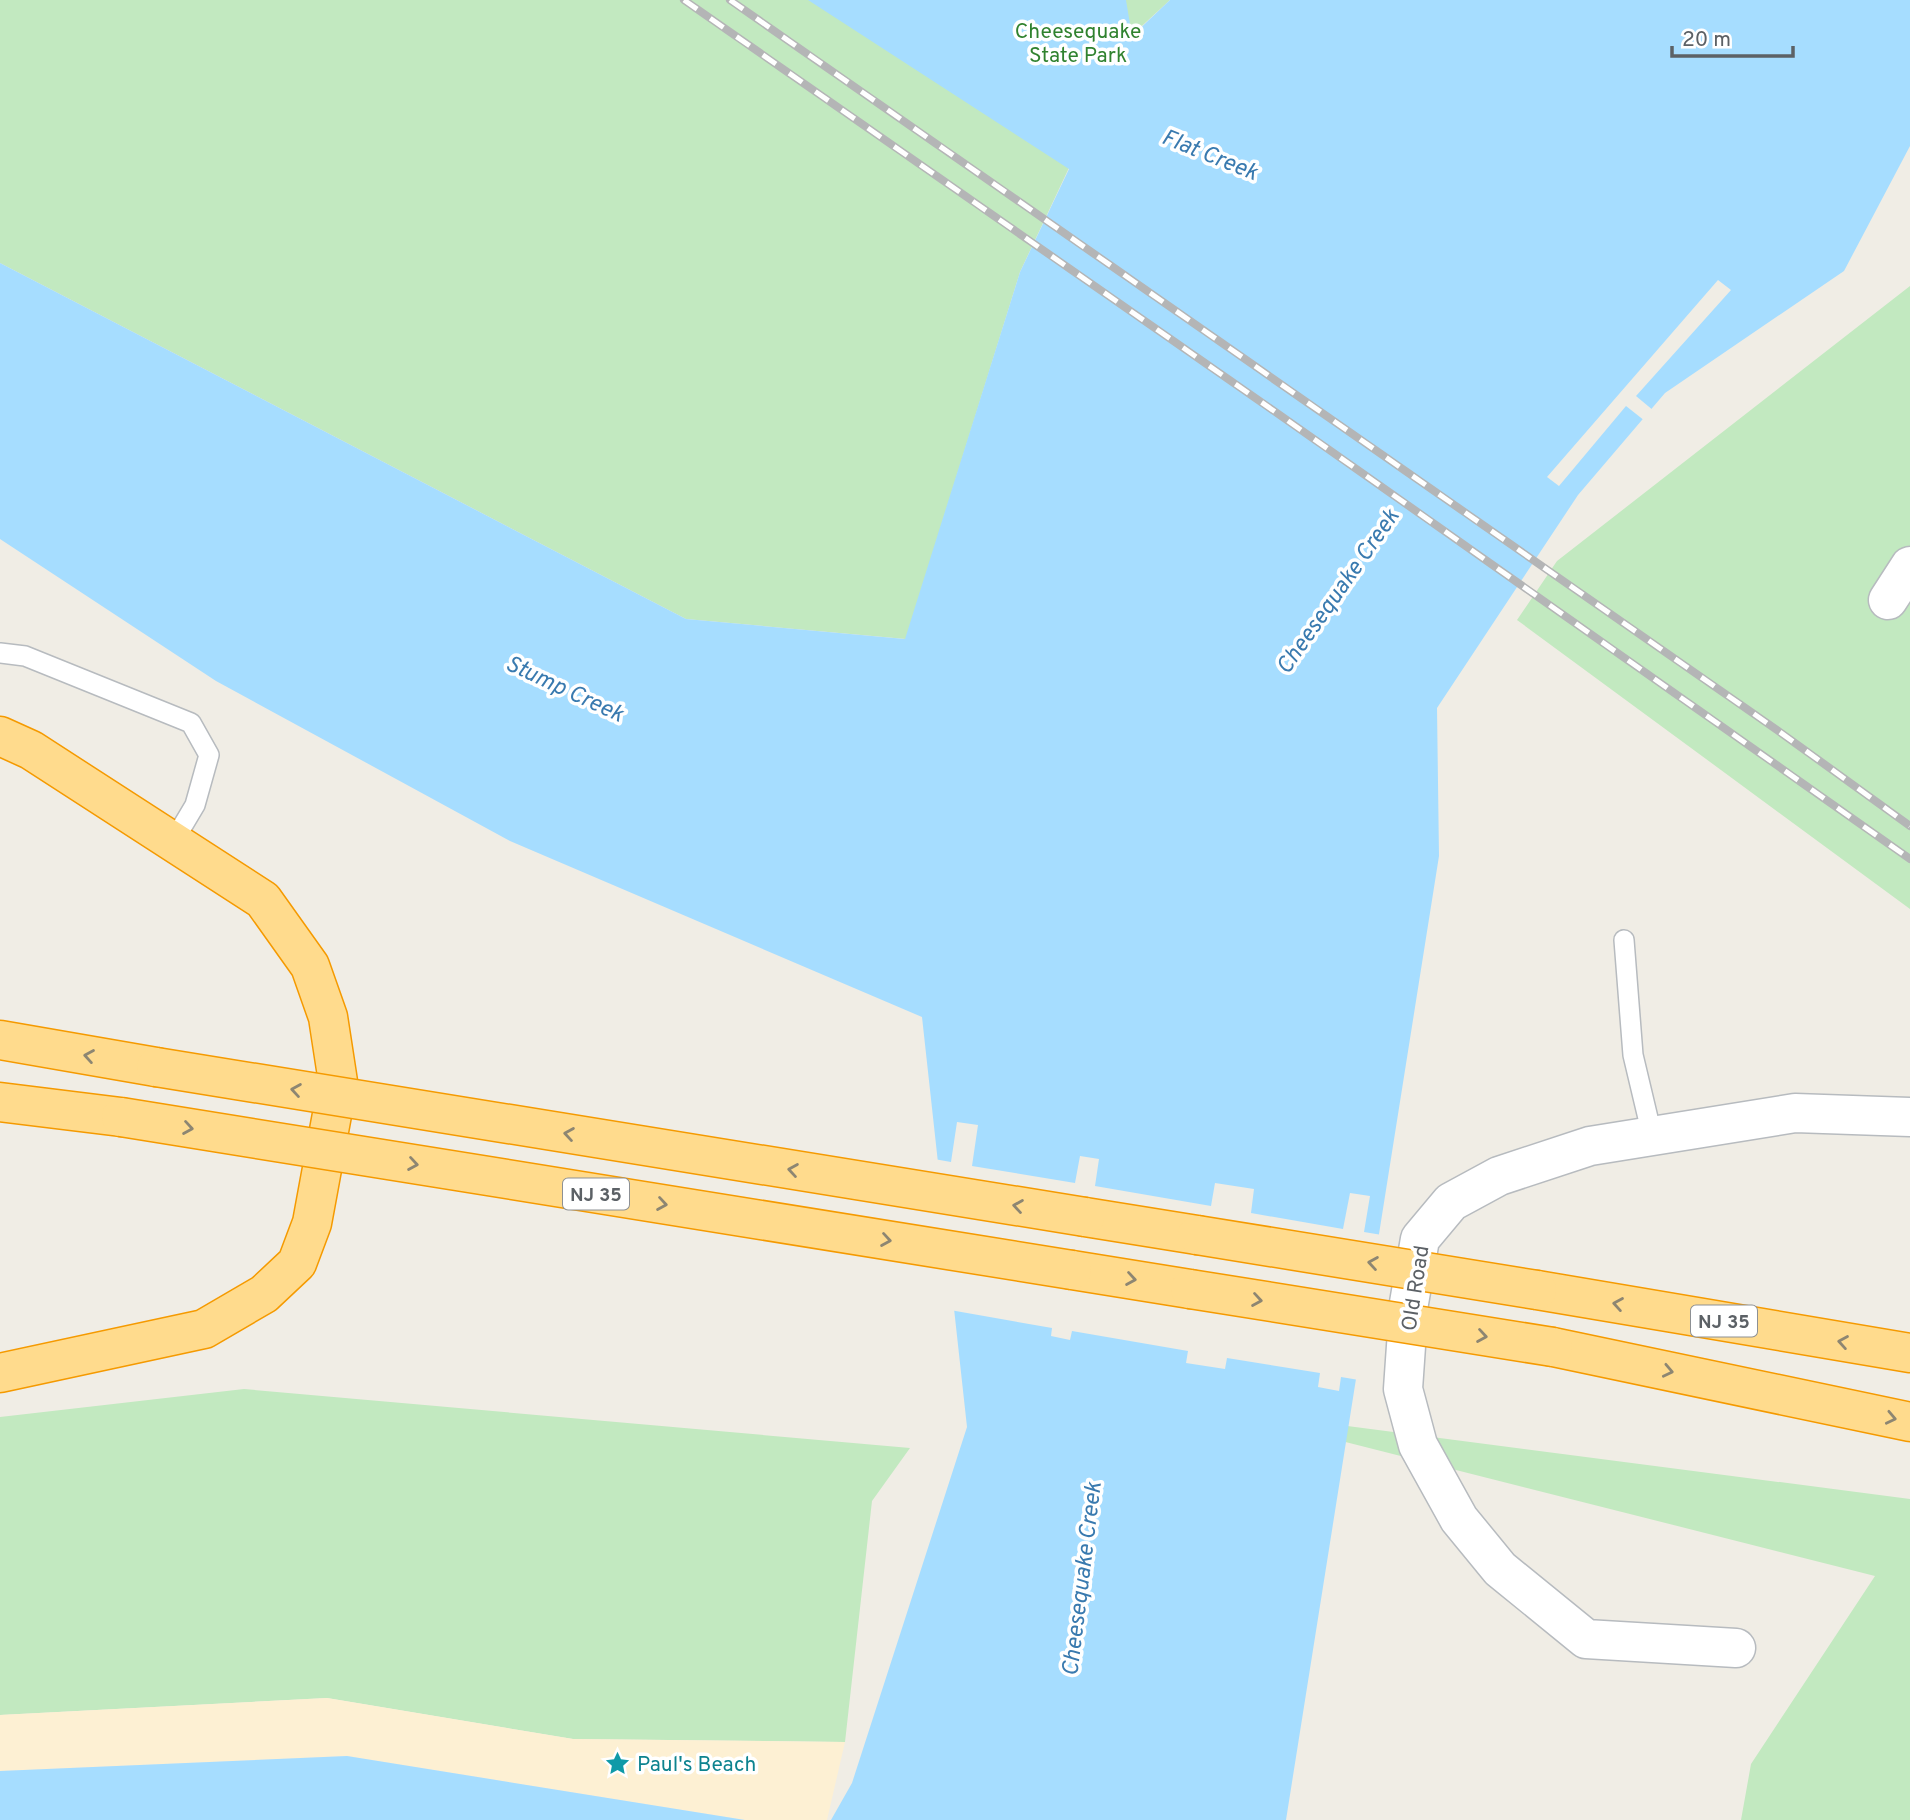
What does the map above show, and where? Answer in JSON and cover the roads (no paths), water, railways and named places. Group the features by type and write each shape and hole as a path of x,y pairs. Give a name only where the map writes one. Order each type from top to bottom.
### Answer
{"highway":[{"path":"0,737 31,750 263,900 310,966 328,1017 338,1082 312,1223 297,1263 264,1294 204,1329 0,1373"},
{"name":"NJ 35","path":"0,1040 156,1068 1537,1290 1910,1353"},
{"name":"NJ 35","path":"0,1102 121,1117 1553,1347 1910,1422"}],"street":[{"path":"1888,600 1910,566"},
{"name":"Old Road","path":"1736,1648 1586,1639 1500,1569 1459,1519 1418,1445 1404,1389 1409,1303 1420,1239 1451,1202 1499,1176 1590,1146 1795,1113 1910,1117"}],"lane":[{"path":"0,653 25,656 191,723 209,755 195,805 173,842"},
{"path":"1624,940 1633,1055 1653,1135"}],"water":[{"path":"808,0 1126,0 1132,36 1170,0 1910,0 1910,146 1844,271 1665,393 1578,495 1437,708 1439,856 1286,1820 831,1820 852,1783 967,1427 922,1017 510,841 216,681 0,539 0,263 686,619 905,639 1020,272 1069,169"},
{"path":"347,1756 745,1820 0,1820 0,1771"}],"railway":[{"path":"684,0 1910,859"},
{"path":"730,0 1777,730 1910,826"}],"place":[{"name":"Paul's Beach","path":"617,1764"}],"park label":[{"name":"Cheesequake State Park","path":"1078,43"}],"water label":[{"name":"Flat Creek","path":"1210,154"},
{"name":"Cheesequake Creek","path":"1337,591"},
{"name":"Stump Creek","path":"565,688"},
{"name":"Cheesequake Creek","path":"1081,1579"}]}
